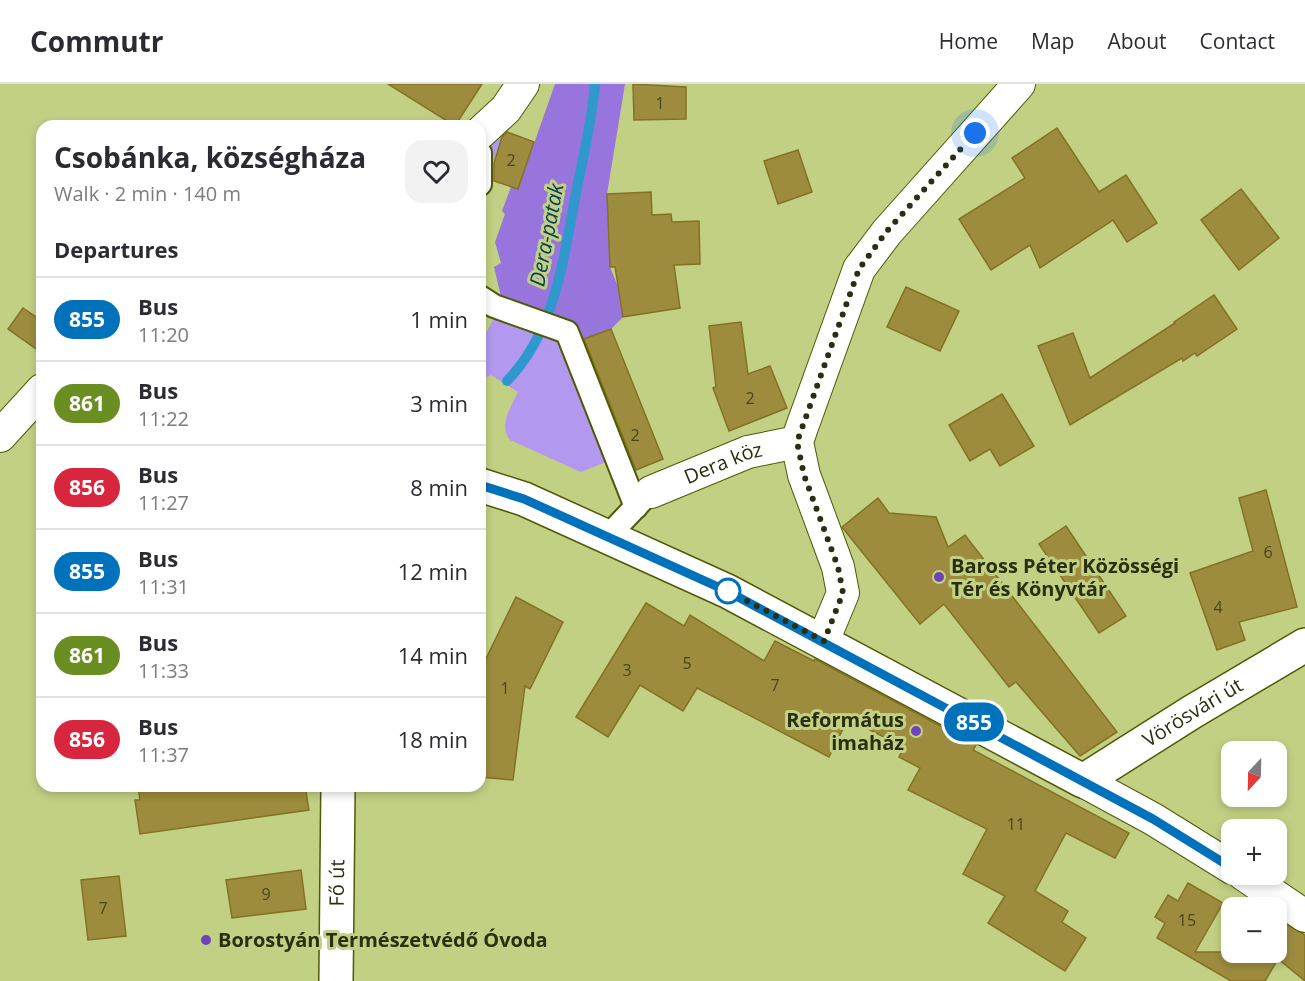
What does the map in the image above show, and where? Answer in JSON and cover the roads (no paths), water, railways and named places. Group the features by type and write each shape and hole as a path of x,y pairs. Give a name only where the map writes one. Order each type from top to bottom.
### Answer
{"main road":[{"path":"486,486 524,499 727,591 1083,781"},
{"name":"Vörösvári út","path":"1083,781 1192,712 1305,645"},
{"name":"Fő út","path":"336,981 338,792"}],"street":[{"path":"486,128 506,109 523,84"},
{"path":"824,641 843,593 838,567 804,475 797,442 859,269 887,231 1019,84"},
{"path":"486,301 494,306 567,332 575,346 643,499 608,536"},
{"path":"0,436 36,397"},
{"name":"Dera köz","path":"643,499 748,452 797,442"},
{"path":"1083,781 1153,819 1221,861"},
{"path":"1259,885 1305,916"}],"waterway":[{"name":"Dera-patak","path":"507,381 524,361 537,340 555,293 587,139 595,84"}],"place":[{"name":"Baross Péter Közösségi Tér és Könyvtár","path":"939,577"},
{"name":"Református imaház","path":"916,731"},
{"name":"Borostyán Természetvédő Óvoda","path":"206,940"}]}
